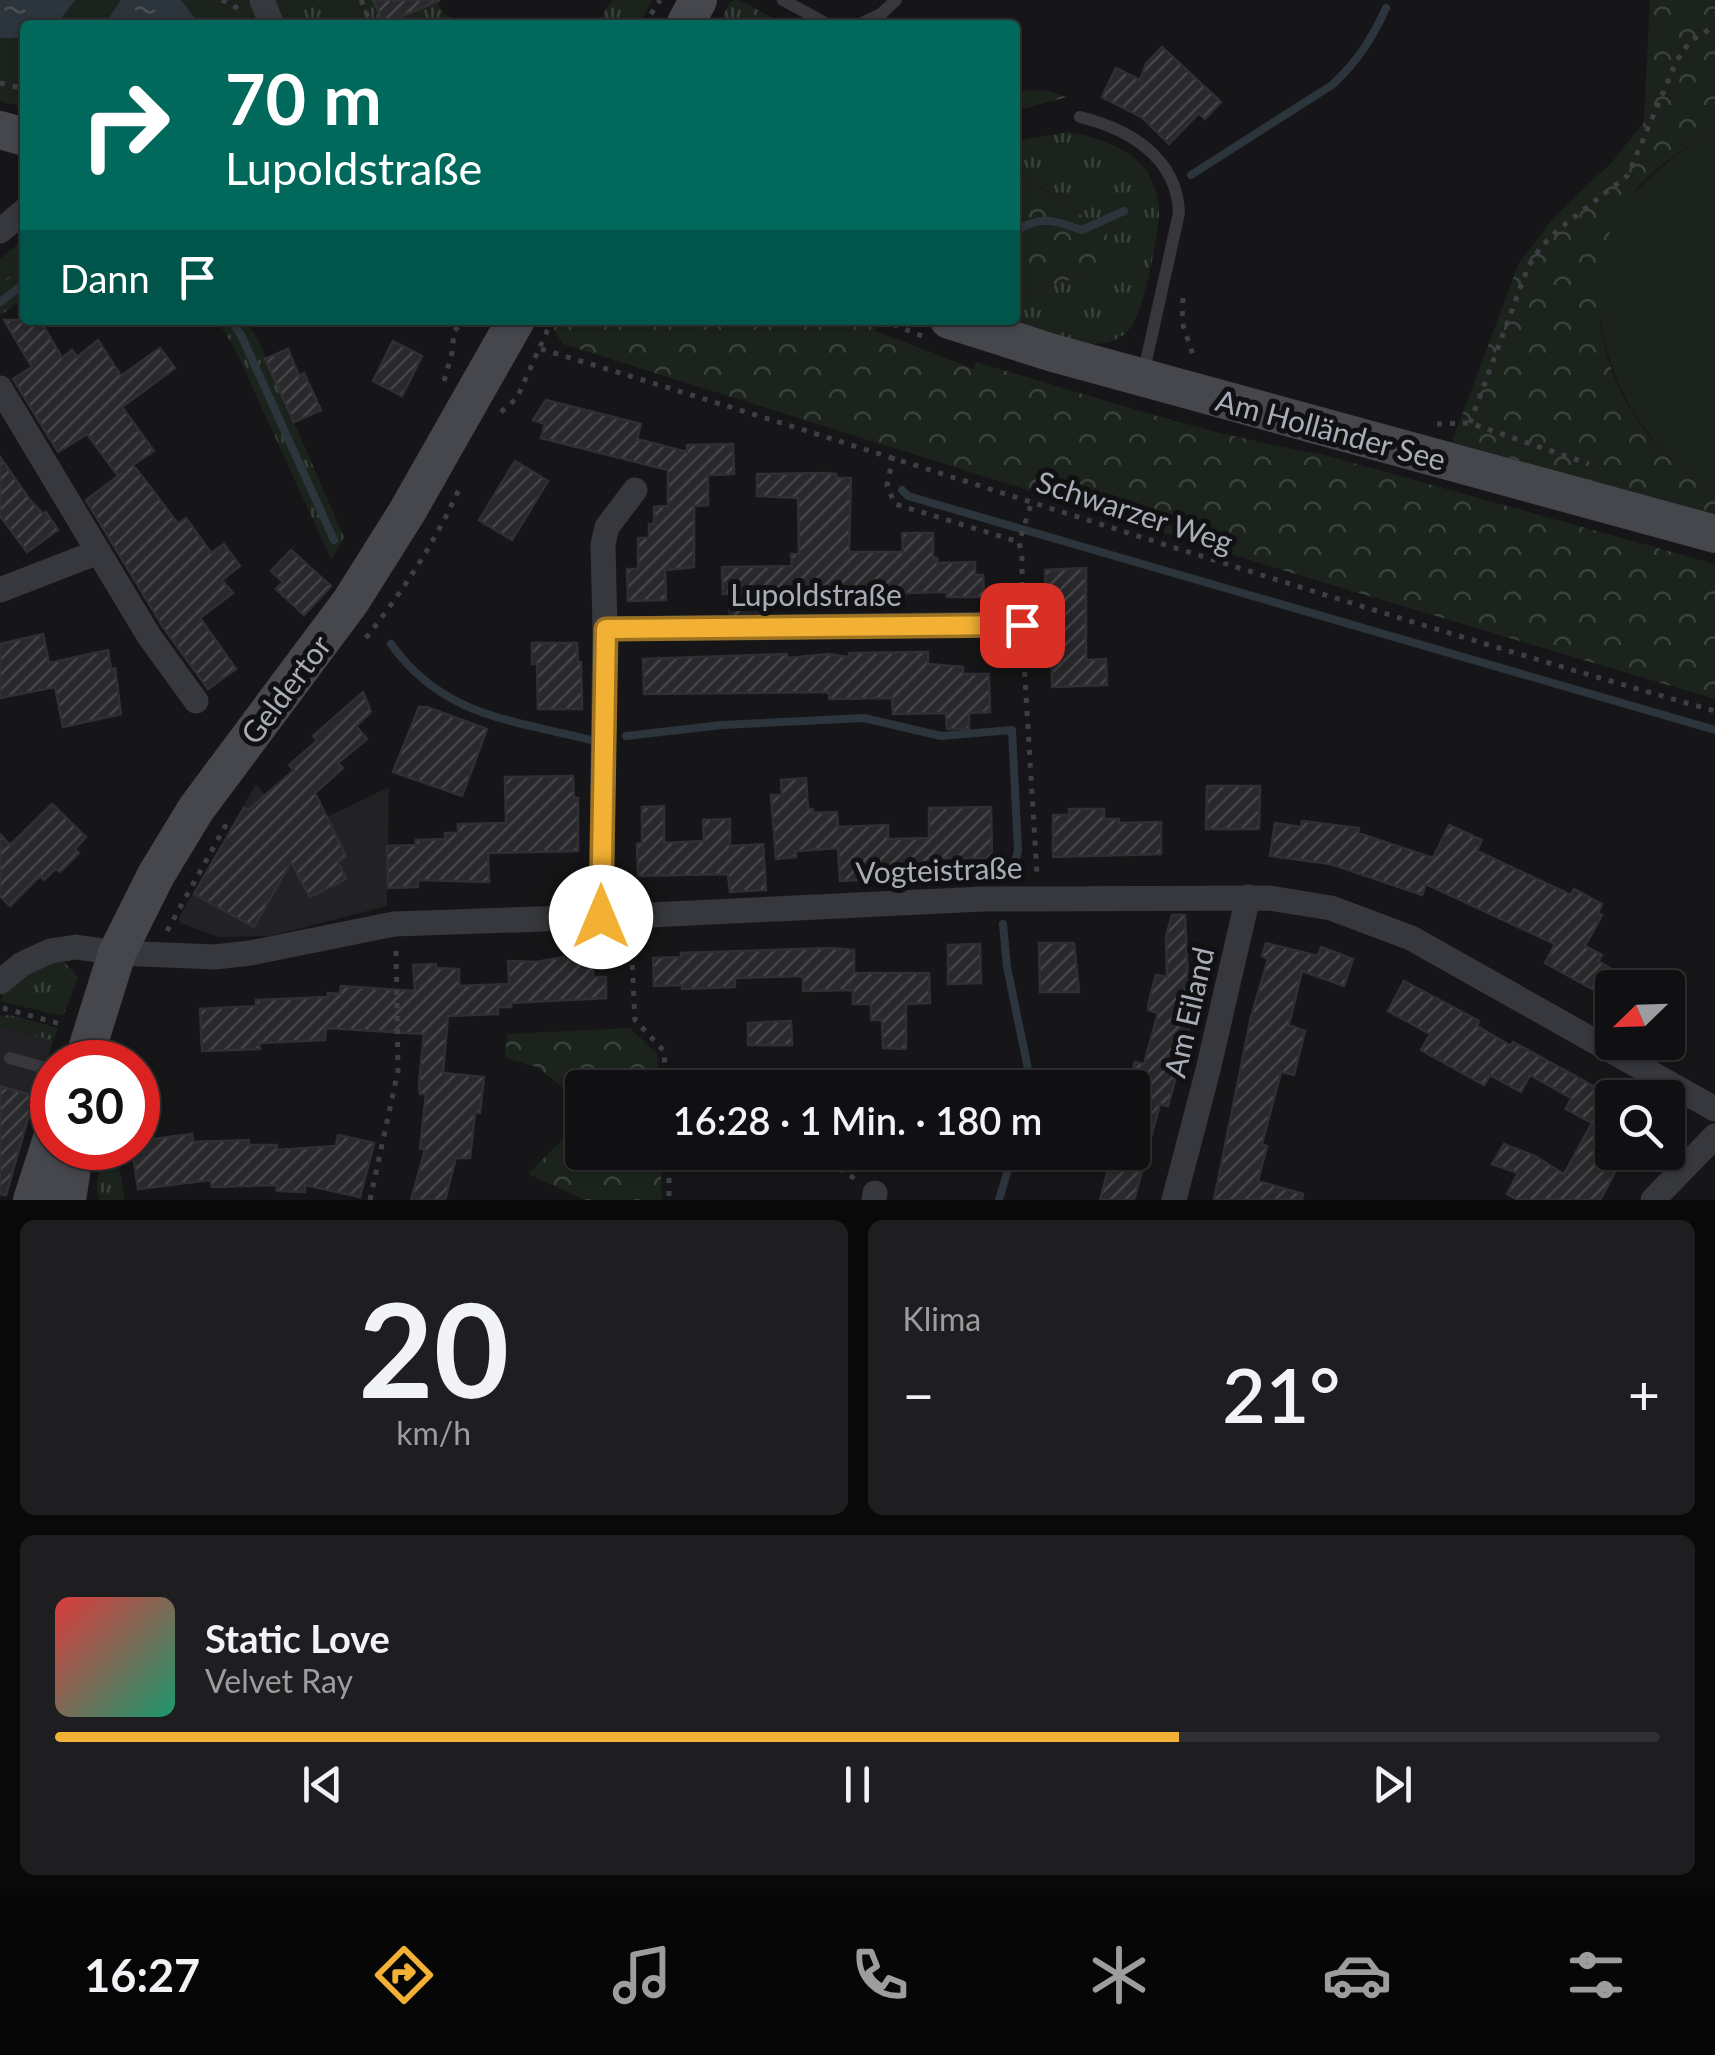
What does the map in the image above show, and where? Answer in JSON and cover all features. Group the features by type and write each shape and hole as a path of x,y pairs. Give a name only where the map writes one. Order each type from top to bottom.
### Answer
{"main road":[{"name":"Am Holländer See","path":"966,325 1143,378 1715,534"},
{"name":"Geldertor","path":"91,1040 118,953 156,875 196,809 351,601 522,329"},
{"path":"32,1200 42,1170"},
{"path":"67,1200 72,1170"}],"street":[{"path":"0,231 20,214"},
{"path":"0,388 149,636 196,700"},
{"path":"601,917 606,629 603,544 607,527 635,490"},
{"path":"0,590 98,552"},
{"name":"Lupoldstraße","path":"606,629 1024,625"},
{"name":"Am Eiland","path":"1174,1200 1248,897"},
{"name":"Vogteistraße","path":"0,982 22,964 50,951 76,948 215,957 394,924 1038,898 1299,900 1411,938 1715,1109"},
{"path":"1654,1200 1715,1136"}],"lane":[{"path":"784,0 820,20"},
{"path":"868,20 896,0"},
{"path":"1080,117 1131,134 1160,160 1176,189 1179,213 1143,378"},
{"path":"10,1058 30,1064"}],"path":[{"path":"1470,423 1528,268 1541,246 1628,175 1676,62 1690,41 1715,26"},
{"path":"451,325 454,334 470,343"},
{"name":"Schwarzer Weg","path":"522,329 1230,566 1715,711"},
{"path":"893,456 887,486 894,504 1019,542"},
{"path":"1032,501 1019,542 1038,898"},
{"path":"629,916 636,1020 664,1051 665,1070"},
{"path":"370,1200 398,1071 394,924"},
{"path":"669,1170 669,1200"},
{"path":"840,1170 875,1196"}],"shaded area":[{"path":"761,593 762,618 728,618 728,594"},
{"path":"256,784 297,831 310,839 332,828 327,817 389,787 387,906 270,936 219,937 180,923 179,917"},
{"path":"0,1026 49,1040 30,1040 30,1118 17,1161 0,1191"}],"green space":[{"path":"0,0 254,0 261,20 20,20 20,107 0,101"},
{"path":"270,0 435,0 454,20 278,20"},
{"path":"612,0 653,0 641,20 599,20"},
{"path":"1650,0 1715,0 1715,126 1660,166 1630,199 1601,273 1603,337 1625,400 1664,453 1715,493 1715,515 1452,442 1519,263 1554,217 1612,162 1644,122"},
{"path":"730,2 747,4 739,20 721,20"},
{"path":"747,4 777,20 739,20"},
{"path":"1045,90 1067,97 1020,110 1020,91"},
{"path":"1715,126 1715,493 1683,471 1655,442 1631,408 1613,370 1602,331 1598,290 1604,251 1628,201 1663,166"},
{"path":"1069,132 1125,151 1149,175 1159,212 1154,253 1137,315 1119,338 1085,343 1020,323 1020,295 1090,274 1107,232 1020,173 1020,140"},
{"path":"1020,174 1042,189 1020,216"},
{"path":"1042,189 1107,232 1106,264 1090,274 1020,295 1020,215"},
{"path":"20,242 20,270 0,285 0,259"},
{"path":"20,270 20,301 0,316 0,285"},
{"path":"220,325 249,325 258,340 344,537 331,559 236,351"},
{"path":"555,325 878,325 875,331 974,369 976,362 1190,425 1321,454 1715,564 1715,699 1295,574 563,344"},
{"path":"62,960 78,977 63,1016 0,1001 25,974"},
{"path":"10,1015 58,1028 53,1040 49,1040 0,1026 0,1016"},
{"path":"630,1028 657,1054 657,1070 565,1070 565,1089 537,1067 505,1058 507,1034"},
{"path":"565,1137 565,1170 661,1170 662,1200 586,1200 528,1174"},
{"path":"99,1170 120,1170 125,1200 99,1200"}],"water":[{"path":"0,0 75,0 60,20 20,20 20,38 0,38"},
{"path":"121,0 181,0 196,20 107,20"}],"building":[{"path":"373,0 440,0 393,20 383,20"},
{"path":"1162,47 1221,102 1205,119 1199,113 1169,144 1143,118 1102,97 1116,68 1140,80 1146,64"},
{"path":"4,320 43,325 62,358 72,350 77,357 98,340 121,376 160,348 175,368 122,407 154,451 133,465 178,524 186,518 211,553 224,544 240,566 222,580 233,593 200,618 236,669 208,689 163,627 86,500 118,476 87,434 58,452 13,379 32,367"},
{"path":"393,341 422,356 402,396 373,381"},
{"path":"288,349 299,376 304,373 321,410 294,422 265,359"},
{"path":"546,400 641,424 637,439 687,452 687,445 733,444 734,474 708,475 708,505 694,506 694,567 665,570 666,600 628,601 627,569 638,569 638,538 649,538 654,507 668,506 668,470 541,438 545,424 533,420"},
{"path":"0,457 30,500 43,514 46,512 58,530 27,552 0,516"},
{"path":"515,461 548,481 512,540 479,520"},
{"path":"827,473 851,478 849,552 903,552 902,533 933,533 933,558 937,558 937,563 975,562 975,575 983,575 984,597 947,597 947,592 905,593 905,598 792,600 792,592 723,594 722,567 792,566 791,554 799,554 798,498 757,496 757,474"},
{"path":"291,550 331,586 304,615 276,589 283,582 271,571"},
{"path":"1086,568 1086,660 1106,659 1107,685 1052,687 1045,570"},
{"path":"43,634 49,663 108,650 111,669 115,668 121,714 63,727 55,687 0,698 0,644"},
{"path":"532,643 577,643 582,709 538,709 537,664 532,664"},
{"path":"928,652 928,664 963,667 963,674 989,674 990,712 969,713 969,729 947,729 946,713 893,714 892,698 829,699 829,692 644,694 643,659 787,654 787,658 828,654 849,657 849,653"},
{"path":"363,692 371,712 356,726 367,739 338,763 343,768 315,793 346,856 338,862 346,879 310,897 291,862 254,927 194,894 244,808 248,810 294,770 289,765 317,741 313,736"},
{"path":"419,707 487,729 462,796 393,772"},
{"path":"573,776 574,798 578,798 578,851 488,853 489,882 418,880 418,887 388,888 387,846 445,839 445,833 458,833 458,824 506,823 505,777"},
{"path":"806,778 808,809 813,809 813,813 837,812 838,827 888,825 888,839 929,838 929,808 991,807 992,858 930,858 931,877 840,881 838,848 796,851 796,857 776,859 771,795 782,795 781,780"},
{"path":"1207,786 1260,786 1259,829 1206,829"},
{"path":"52,804 86,837 75,849 79,853 60,872 55,869 44,880 40,876 10,906 0,896 0,834 10,845"},
{"path":"664,806 664,843 704,841 703,820 730,819 730,846 763,844 766,890 730,892 728,874 638,876 642,807"},
{"path":"1069,809 1104,809 1104,819 1119,819 1119,823 1161,822 1161,854 1053,857 1053,815 1069,815"},
{"path":"1302,821 1359,828 1358,833 1433,858 1449,825 1482,840 1477,851 1571,895 1574,889 1602,904 1598,913 1602,915 1585,946 1602,955 1598,961 1613,970 1595,970 1595,991 1545,963 1555,944 1426,884 1422,895 1331,864 1270,856 1275,823 1301,827"},
{"path":"1172,915 1185,915 1188,983 1201,986 1168,1106 1160,1104 1150,1141 1150,1070 1133,1070 1135,1062 1144,1064 1158,1013 1148,1010 1156,975 1167,977 1166,937"},
{"path":"1039,943 1074,943 1079,992 1040,992"},
{"path":"1266,943 1318,956 1321,947 1353,959 1344,986 1302,971 1289,1025 1305,1031 1294,1075 1281,1072 1262,1144 1267,1146 1258,1181 1303,1194 1302,1200 1214,1200 1251,1017 1268,959 1262,956"},
{"path":"980,944 981,983 948,984 948,945"},
{"path":"854,950 854,973 929,973 930,1003 906,1004 906,1049 883,1048 882,1020 871,1020 871,1004 853,1004 853,990 803,991 803,976 735,978 735,987 654,986 653,958 681,957 681,953"},
{"path":"593,957 593,977 606,977 606,998 511,1003 511,1007 498,1007 498,1014 448,1016 443,1073 484,1077 470,1158 456,1158 445,1200 411,1200 425,1150 420,1148 426,1094 420,1094 419,1083 424,1034 326,1028 325,1040 259,1043 260,1049 202,1051 200,1009 256,1006 256,1000 328,997 328,993 340,994 341,986 415,991 413,965 459,969 459,986 509,984 508,961"},
{"path":"1404,981 1479,1021 1477,1026 1511,1046 1513,1042 1595,1087 1595,1170 1616,1170 1600,1200 1518,1200 1507,1194 1518,1173 1492,1164 1504,1144 1535,1156 1564,1174 1592,1123 1566,1109 1571,1098 1530,1075 1521,1092 1490,1075 1484,1085 1421,1050 1430,1034 1388,1011"},
{"path":"791,1021 792,1045 748,1045 748,1023"},
{"path":"0,1086 30,1095 30,1110 6,1195 0,1194"},
{"path":"192,1134 193,1142 249,1140 249,1145 277,1145 277,1150 336,1146 338,1135 374,1143 360,1197 305,1185 305,1192 277,1191 277,1185 212,1187 210,1180 138,1189 135,1170 160,1170 160,1138"},
{"path":"1108,1170 1142,1170 1134,1200 1100,1200"}],"waterway":[{"path":"1191,175 1332,85 1363,49 1386,8"},
{"path":"1020,229 1040,221 1082,230 1124,211"},
{"path":"0,302 20,287"},
{"path":"234,325 334,540"},
{"path":"902,490 908,496 1715,730"},
{"path":"391,644 411,668 456,701 506,720 591,740"},
{"path":"626,736 722,725 864,718 941,736 1012,730 1018,851 1011,878"},
{"path":"1003,924 1007,967 1028,1070"},
{"path":"999,1200 1008,1170"}],"route":[{"path":"601,917 606,629 1022,625"}]}
